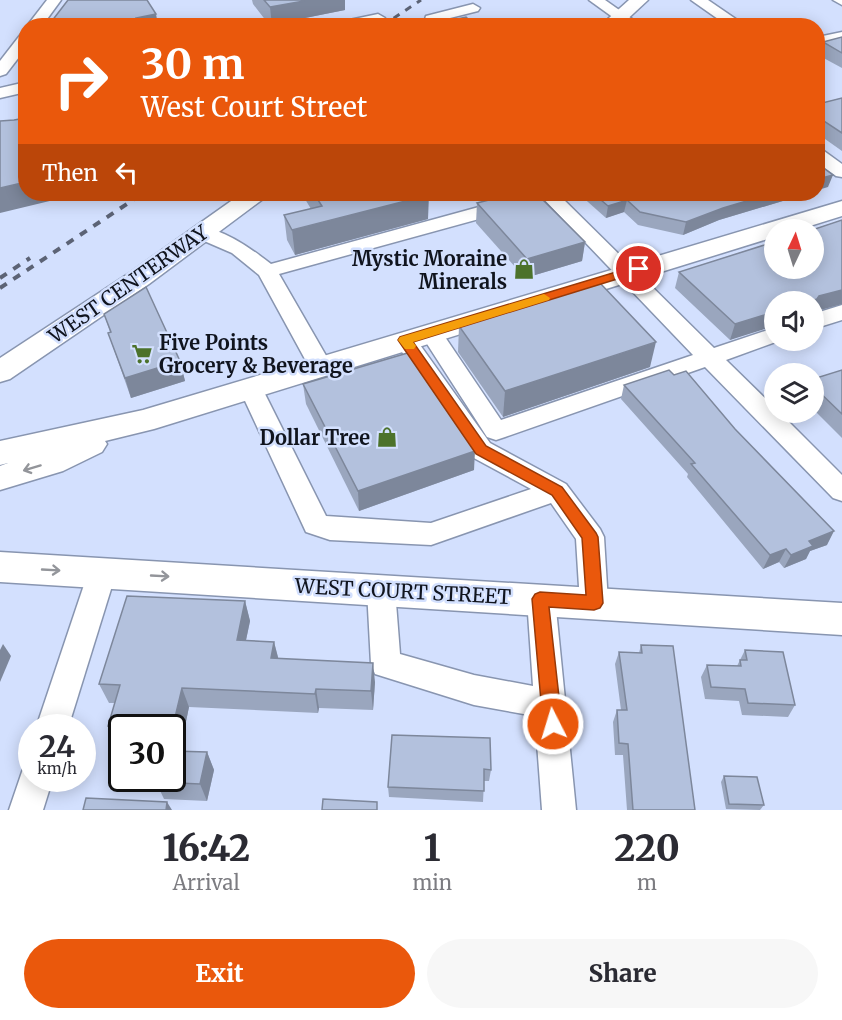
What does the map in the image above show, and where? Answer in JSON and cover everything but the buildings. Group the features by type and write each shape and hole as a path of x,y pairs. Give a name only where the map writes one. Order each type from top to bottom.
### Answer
{"main road":[{"path":"625,18 639,0"},
{"name":"WEST CENTERWAY","path":"7,366 245,201"},
{"path":"0,453 143,421 842,208"},
{"path":"0,478 52,462 143,421"},
{"name":"WEST COURT STREET","path":"0,567 842,619"}],"street":[{"path":"40,18 54,0"},
{"path":"596,0 617,18"},
{"path":"698,0 727,18"},
{"path":"366,6 377,18"},
{"path":"434,18 473,8"},
{"path":"825,40 842,36"},
{"path":"0,71 18,47"},
{"path":"0,93 18,89"},
{"path":"825,160 842,172"},
{"path":"267,271 523,201"},
{"path":"556,201 842,491"},
{"path":"202,232 239,249 267,271 320,366"},
{"path":"824,318 842,312"},
{"path":"418,336 496,431 764,338"},
{"path":"418,336 481,450 557,491 590,537 594,603"},
{"path":"251,388 310,517 316,524 330,529 431,534 557,491"},
{"path":"57,714 102,573"},
{"path":"381,590 386,664 474,690 551,704"},
{"path":"540,599 559,810"},
{"path":"26,810 32,792"}],"railway":[{"path":"394,18 421,0"},
{"path":"0,288 131,201"},
{"path":"0,278 30,258"}],"slow traffic":[{"path":"409,346 405,340 544,298"}],"place":[{"name":"Mystic Moraine Minerals","path":"524,269"},
{"name":"Five Points Grocery & Beverage","path":"142,354"},
{"name":"Dollar Tree","path":"387,437"}],"route":[{"path":"553,724 540,599 594,603 590,537 557,491 481,450 405,340 639,269"}]}
